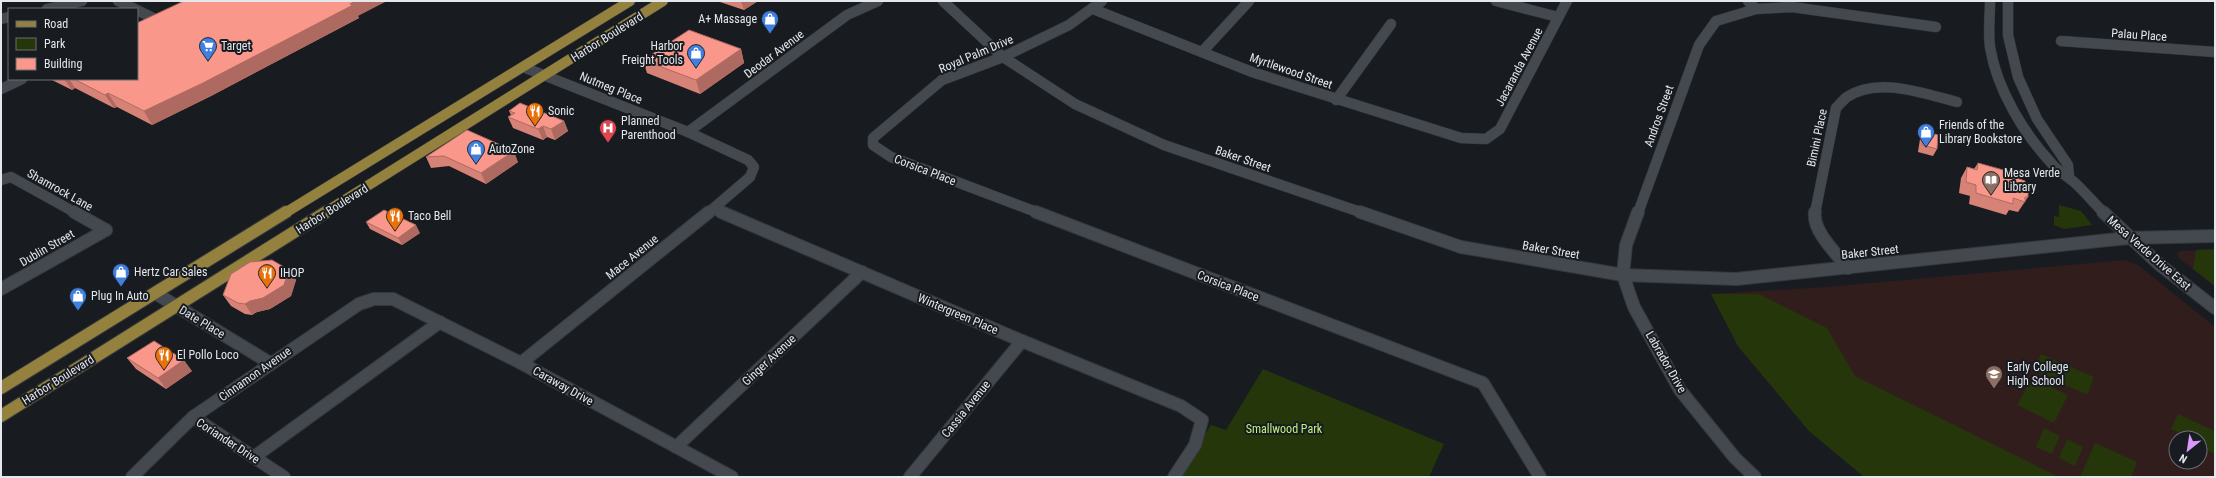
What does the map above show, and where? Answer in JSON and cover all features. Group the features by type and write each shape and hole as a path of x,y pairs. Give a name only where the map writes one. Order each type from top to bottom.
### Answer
{"main road":[{"name":"Harbor Boulevard","path":"1,388 630,1"},
{"name":"Harbor Boulevard","path":"1,416 663,1"}],"street":[{"path":"51,8 82,1"},
{"path":"118,1 132,8"},
{"name":"Deodar Avenue","path":"688,132 847,15 878,1"},
{"name":"Baker Street","path":"943,1 1003,57 1075,104 1164,145 1461,247 1622,275 1736,279 2128,238 2215,236"},
{"name":"Royal Palm Drive","path":"873,145 873,138 880,131 942,80 1003,57 1069,25 1102,1"},
{"path":"1202,52 1249,1"},
{"path":"1496,1 1558,18"},
{"name":"Jacaranda Avenue","path":"1486,139 1500,129 1567,1"},
{"path":"1748,1 1756,8 1792,7 1936,27"},
{"name":"Mesa Verde Drive East","path":"1990,1 1989,32 1991,52 2002,84 2028,133 2052,164 2069,177 2128,238 2215,308"},
{"name":"Mesa Verde Drive East","path":"2008,1 2008,35 2018,77 2037,119 2068,165 2069,177"},
{"name":"Andros Street","path":"1622,275 1626,245 1699,45 1716,21 1756,8"},
{"name":"Myrtlewood Street","path":"1093,9 1252,72 1336,100 1461,138 1486,139"},
{"path":"138,11 156,16 142,22"},
{"path":"1336,100 1391,24"},
{"name":"Palau Place","path":"2061,41 2215,52"},
{"name":"Nutmeg Place","path":"523,66 688,132 748,160 754,167"},
{"path":"1,89 20,80"},
{"name":"Bimini Place","path":"1848,268 1821,233 1814,220 1836,108 1841,100 1850,94 1875,88 1907,90 1957,102"},
{"name":"Corsica Place","path":"873,145 891,157 1483,383 1540,477"},
{"name":"Mace Avenue","path":"521,363 713,209 750,177 754,167"},
{"name":"Shamrock Lane","path":"1,180 11,177 106,230"},
{"name":"Wintergreen Place","path":"713,209 1022,341 1181,406 1202,420 1195,446 1174,477"},
{"name":"Dublin Street","path":"1,289 106,230"},
{"name":"Ginger Avenue","path":"676,447 862,272"},
{"name":"Labrador Drive","path":"1622,275 1634,307 1680,390 1735,458 1754,477"},
{"name":"Date Place","path":"155,294 270,363"},
{"name":"Cinnamon Avenue","path":"132,477 193,417 270,363 359,304 374,299 393,299"},
{"name":"Caraway Drive","path":"393,299 521,363 732,477"},
{"path":"254,457 440,322"},
{"name":"Cassia Avenue","path":"910,477 1022,341"},
{"name":"Coriander Drive","path":"193,417 284,477"}],"shaded area":[{"path":"2215,250 2215,287 2179,258 2177,254 2180,251"},
{"name":"Early College High School","path":"2124,260 2138,265 2215,327 2215,477 1864,477 1809,431 1738,347 1711,294 1827,287"}],"green space":[{"path":"2059,205 2081,211 2092,225 2064,229 2054,225 2054,216 2059,217"},
{"path":"2215,249 2215,286 2193,269 2196,250"},
{"path":"1711,294 1759,294 1827,328 1855,376 2059,477 1864,477 1809,431 1738,346"},
{"path":"2041,354 2094,377 2087,395 2033,370"},
{"name":"Smallwood Park","path":"1263,369 1444,444 1429,477 1178,477 1211,425 1226,430"},
{"path":"2032,378 2068,395 2054,423 2017,405"},
{"path":"2178,414 2215,431 2215,454 2208,451 2208,430 2171,429"},
{"path":"2044,428 2060,436 2052,454 2036,447"},
{"path":"2067,439 2083,447 2075,466 2059,458"},
{"path":"2095,443 2137,462 2131,477 2080,477"}],"building":[{"name":"Target","path":"184,1 356,1 350,4 353,5 203,83 144,111 108,93 105,95 76,80 138,80 138,23"},
{"path":"689,30 741,49 696,80 643,60"},
{"path":"520,103 564,121 551,129 543,126 538,129 508,117 515,113 509,111"},
{"path":"467,130 514,151 481,173 444,156 426,157"},
{"path":"1924,131 1938,135 1937,149 1922,145"},
{"path":"1978,163 2014,173 2014,177 2025,181 2025,186 2028,186 2028,197 2025,197 2025,202 2013,198 2013,204 1976,193 1976,185 1966,182 1967,167 1977,170"},
{"path":"384,210 416,225 398,238 366,222"},
{"path":"272,260 289,270 284,285 263,298 250,301 245,304 238,303 223,295 231,274 250,262"},
{"path":"154,341 184,360 158,378 127,358"}],"place":[{"name":"A+ Massage","path":"770,34"},
{"name":"Target","path":"208,61"},
{"name":"Harbor Freight Tools","path":"696,68"},
{"name":"Sonic","path":"535,126"},
{"name":"Planned Parenthood","path":"608,143"},
{"name":"Friends of the Library Bookstore","path":"1926,147"},
{"name":"AutoZone","path":"476,164"},
{"name":"Mesa Verde Library","path":"1991,195"},
{"name":"Taco Bell","path":"395,231"},
{"name":"Hertz Car Sales","path":"121,287"},
{"name":"IHOP","path":"267,288"},
{"name":"Plug In Auto","path":"78,311"},
{"name":"El Pollo Loco","path":"164,370"},
{"name":"Early College High School","path":"1994,389"}]}
